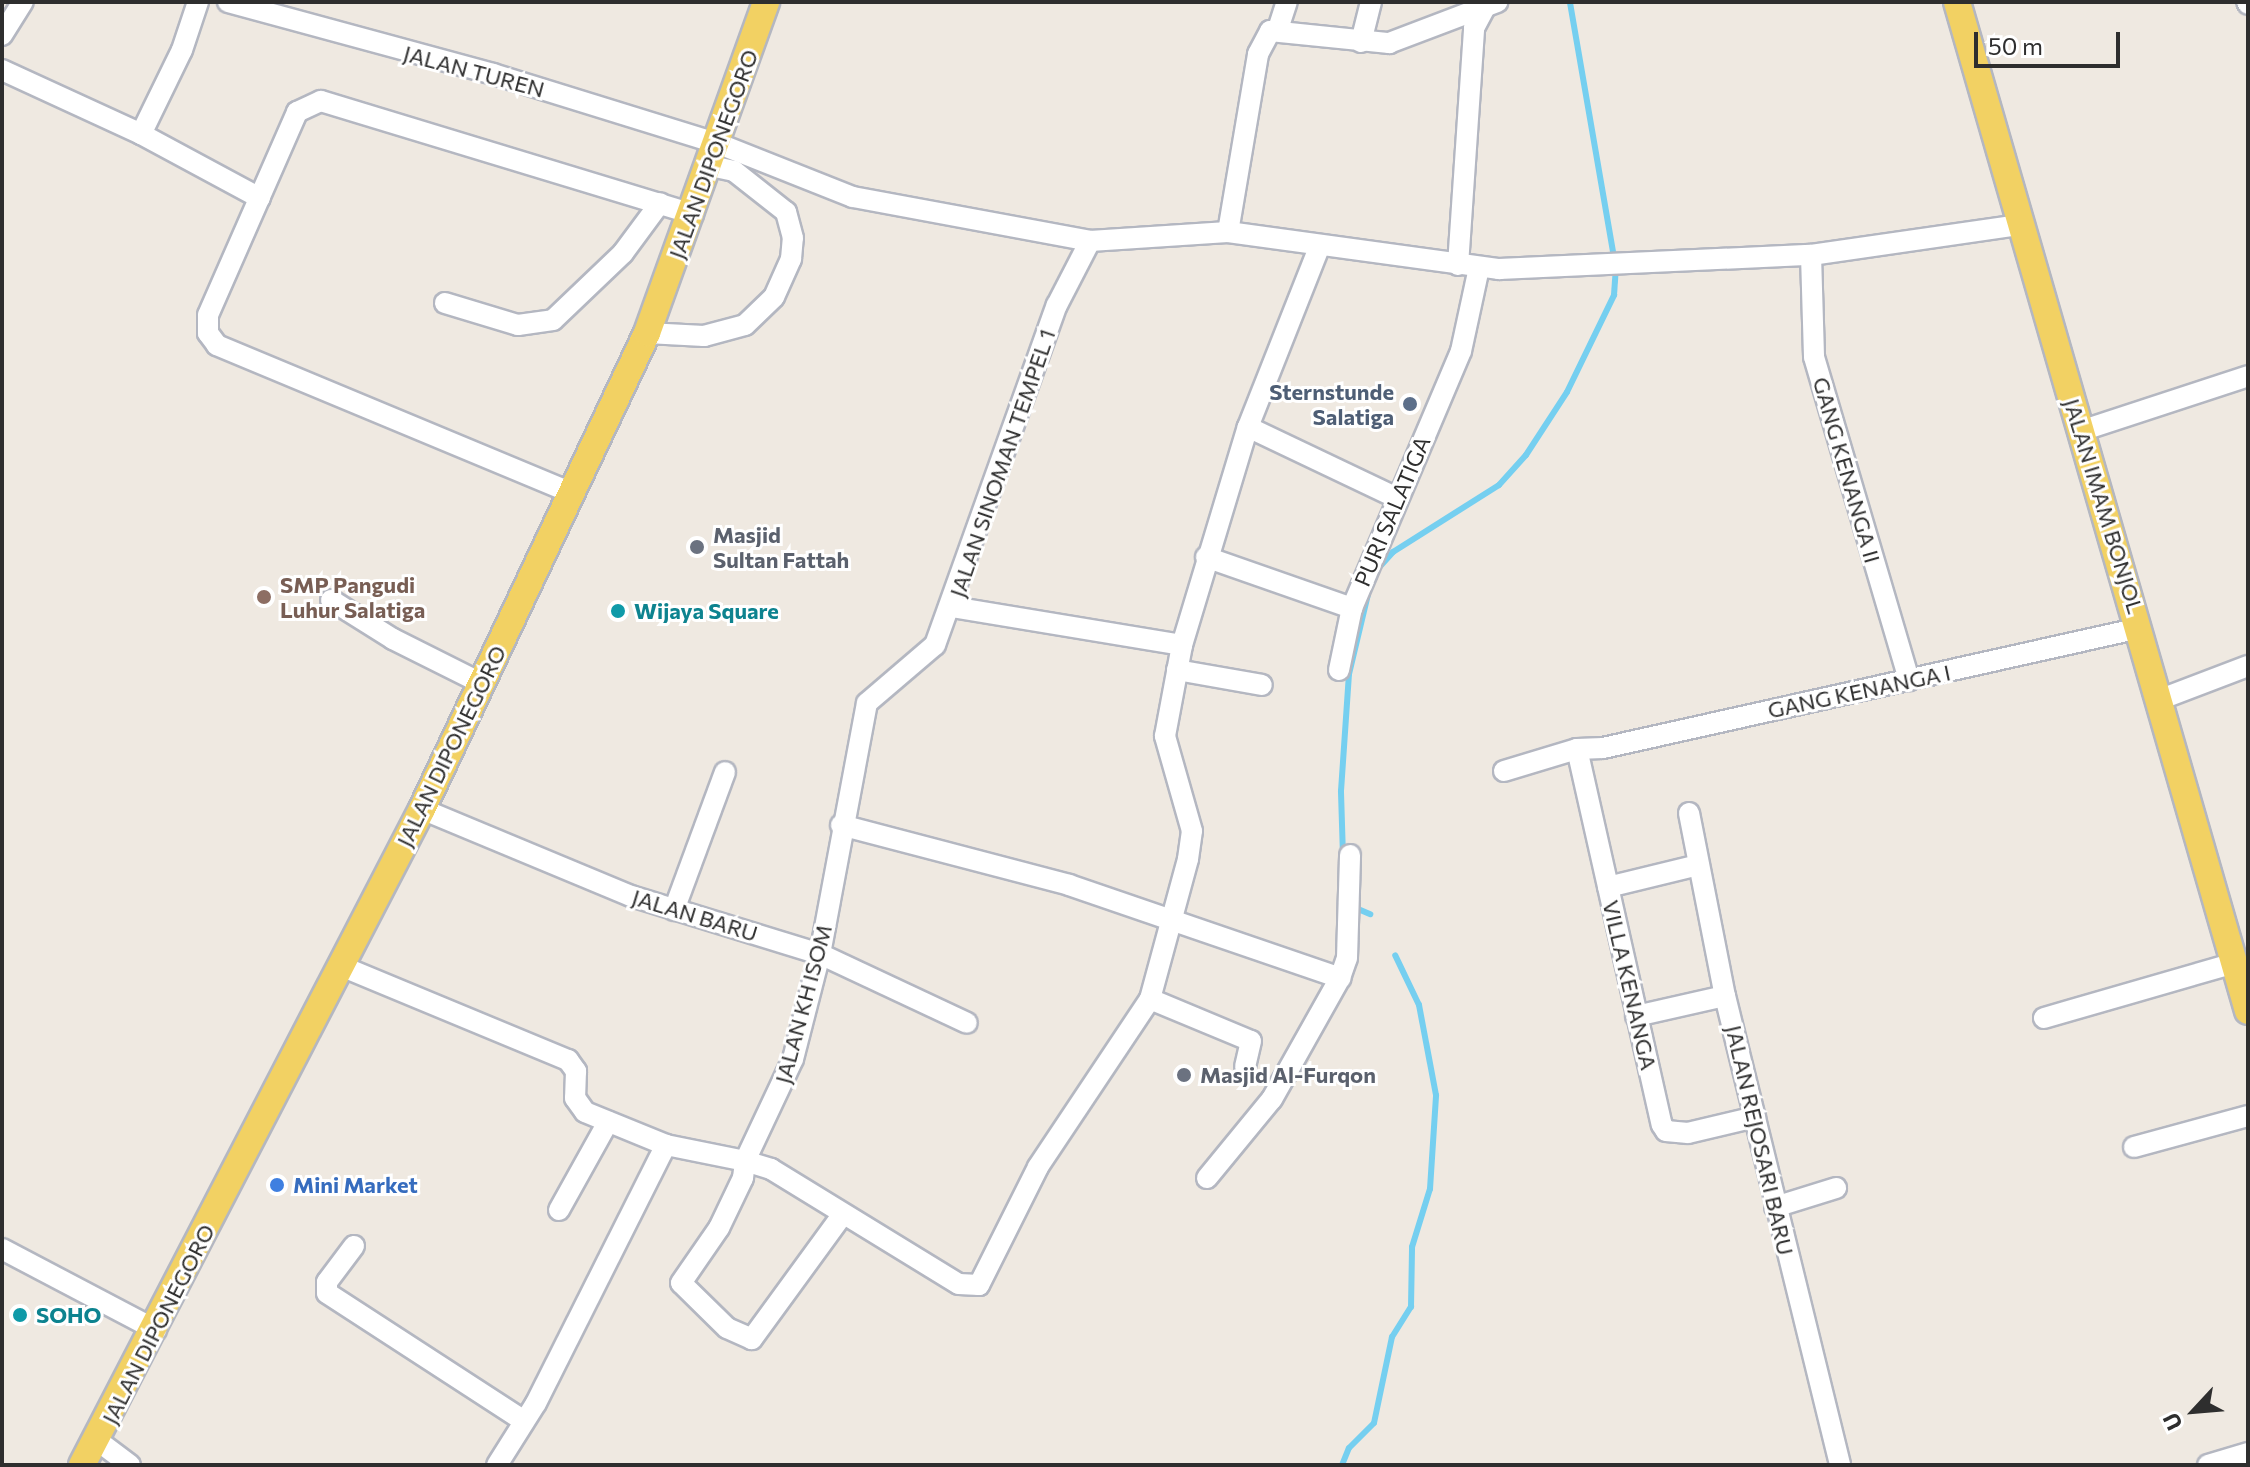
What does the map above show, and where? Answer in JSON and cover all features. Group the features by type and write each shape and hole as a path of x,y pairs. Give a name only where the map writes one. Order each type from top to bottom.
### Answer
{"main road":[{"name":"JALAN DIPONEGORO","path":"82,1465 98,1441 156,1330 422,809 647,333 693,214 766,2"},
{"name":"JALAN IMAM BONJOL","path":"1957,2 2161,699 2248,1011"}],"street":[{"path":"2,35 23,2"},
{"path":"141,134 182,50 198,2"},
{"name":"JALAN TUREN","path":"228,2 493,74 714,155"},
{"path":"1278,29 1287,2"},
{"path":"1361,42 1371,2"},
{"path":"1228,232 1258,54 1270,31 1278,29 1361,42 1389,43 1490,4"},
{"name":"PURI SALATIGA","path":"1206,557 1352,608 1461,351 1468,266 1474,28 1490,4"},
{"path":"2,70 141,134 260,198"},
{"path":"572,493 217,345 208,333 208,315 297,112 321,101 693,214"},
{"path":"714,155 853,197 1090,241 1228,232 1319,248 1468,266 1811,255 2020,225"},
{"path":"647,333 704,336 745,325 774,297 791,259 793,238 786,212 714,155"},
{"path":"445,303 518,325 553,320 623,253 660,203"},
{"name":"JALAN SINOMAN TEMPEL 1","path":"903,676 935,645 952,607 1057,305 1090,241"},
{"path":"341,966 568,1060 576,1071 578,1106 608,1122 666,1145 771,1169 959,1284 979,1285 1038,1167 1150,999 1192,831 1165,736 1182,645 1206,557 1248,427 1319,248"},
{"name":"GANG KENANGA II","path":"1811,255 1814,357 1909,680"},
{"path":"2081,431 2248,376"},
{"path":"1248,427 1397,498"},
{"path":"331,600 481,683"},
{"path":"952,607 1182,645"},
{"path":"1339,670 1352,608"},
{"name":"GANG KENANGA I","path":"1577,749 1603,748 2140,628"},
{"path":"2161,699 2248,666"},
{"path":"1177,670 1262,685"},
{"name":"JALAN KH ISOM","path":"843,1214 769,1320 752,1339 745,1339 692,1299 681,1283 719,1228 743,1178 745,1161 793,1059 820,954 841,825 867,703 903,676"},
{"path":"1504,771 1577,749"},
{"name":"VILLA KENANGA","path":"1577,749 1636,1016 1666,1131 1688,1133 1755,1117"},
{"path":"674,910 725,772"},
{"name":"JALAN BARU","path":"422,809 674,910 820,954 967,1023"},
{"name":"JALAN REJOSARI BARU","path":"1689,813 1725,996 1840,1465"},
{"path":"841,825 969,855 1335,976"},
{"path":"1207,1178 1272,1099 1347,958 1350,855"},
{"path":"1608,887 1698,865"},
{"path":"2044,1018 2234,963"},
{"path":"1636,1016 1725,996"},
{"path":"1150,999 1251,1041 1245,1066"},
{"path":"2134,1147 2248,1116"},
{"path":"559,1210 608,1122"},
{"path":"501,1464 666,1145"},
{"path":"1775,1207 1836,1188"},
{"path":"354,1246 327,1282 327,1293 524,1421"},
{"path":"2,1249 156,1330"},
{"path":"98,1441 130,1465"},
{"path":"2208,1465 2248,1453"}],"waterway":[{"path":"1375,572 1393,552 1499,485 1526,455 1567,392 1614,295 1616,269 1570,2"},
{"path":"1343,856 1341,791 1349,674 1368,594"},
{"path":"1351,906 1370,914"},
{"path":"1342,1465 1349,1448 1374,1423 1392,1337 1411,1307 1412,1247 1430,1189 1436,1095 1419,1005 1395,955"}],"place":[{"name":"Sternstunde Salatiga","path":"1410,404"},
{"name":"Masjid Sultan Fattah","path":"697,547"},
{"name":"SMP Pangudi Luhur Salatiga","path":"264,597"},
{"name":"Wijaya Square","path":"618,611"},
{"name":"Masjid Al-Furqon","path":"1184,1075"},
{"name":"Mini Market","path":"277,1185"},
{"name":"SOHO","path":"20,1315"}]}
